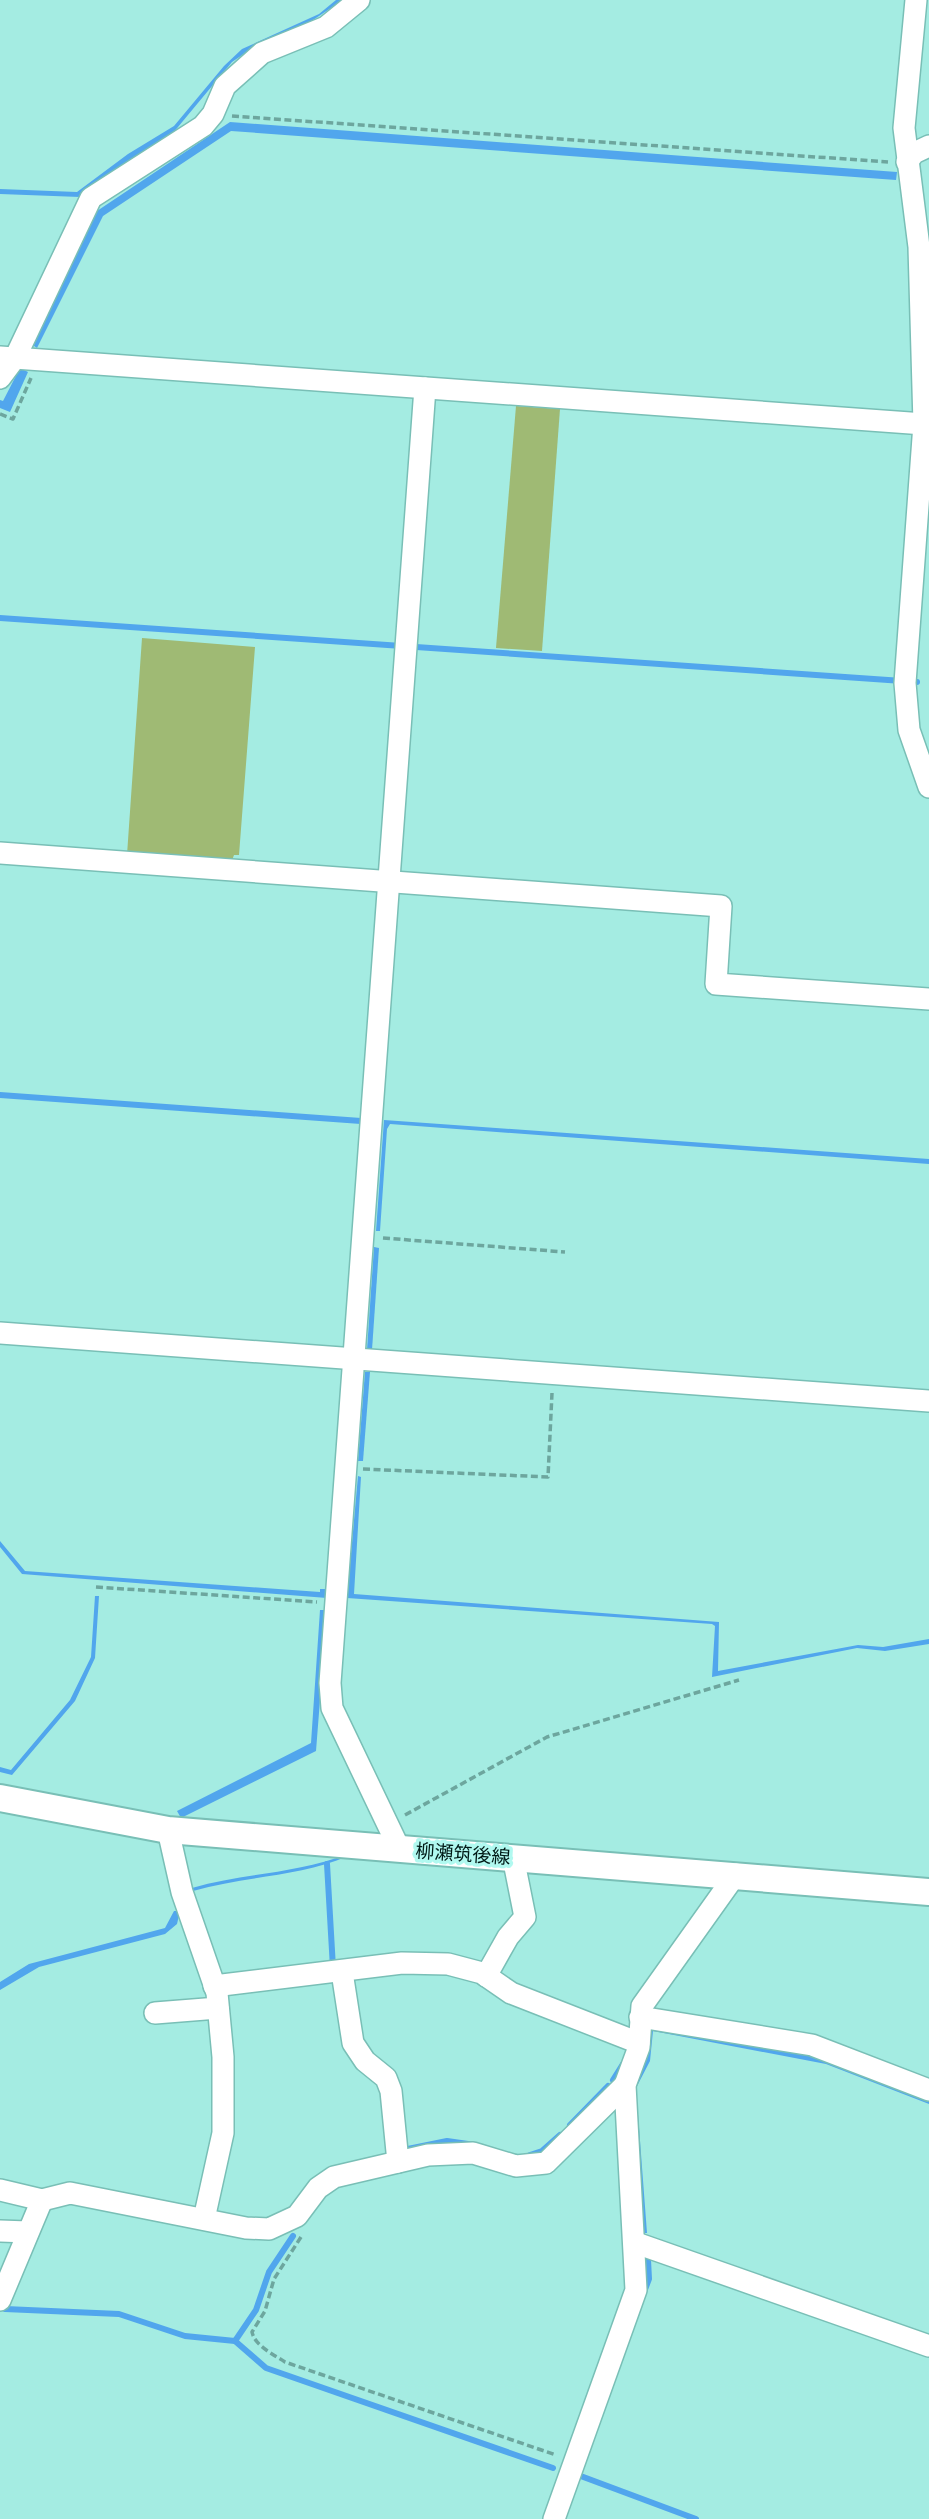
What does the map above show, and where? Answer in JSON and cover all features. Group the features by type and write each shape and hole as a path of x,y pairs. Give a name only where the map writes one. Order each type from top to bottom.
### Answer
{"main road":[{"name":"柳瀬筑後線","path":"0,1798 168,1830 736,1874 929,1892"}],"street":[{"path":"0,378 7,358 90,198 192,133 213,114 225,86 262,53 326,27 359,0"},
{"path":"916,0 904,128 919,247 924,424 905,682 909,730 929,787"},
{"path":"907,162 914,153 929,146"},
{"path":"7,358 924,424"},
{"path":"399,1848 331,1709 330,1683 338,1603 425,388"},
{"path":"0,853 721,906 716,984 929,999"},
{"path":"0,1333 929,1401"},
{"path":"168,1830 182,1892 214,1986 223,2057 223,2133 204,2219"},
{"path":"486,1976 509,1937 525,1917 513,1857"},
{"path":"554,2519 636,2290 636,2243 625,2085 639,2043 642,2006 736,1874"},
{"path":"214,1986 402,1963 448,1964 486,1976 511,1993 639,2043"},
{"path":"342,1972 353,2043 365,2061 386,2078 391,2091 398,2162"},
{"path":"155,2013 218,2008"},
{"path":"640,2017 811,2045 929,2090"},
{"path":"0,2190 42,2200 70,2193 246,2228 269,2228 298,2216 318,2188 334,2177 428,2155 472,2153 516,2166 546,2163 625,2085"},
{"path":"0,2300 42,2200"},
{"path":"0,2231 29,2232"},
{"path":"636,2243 929,2346"}],"path":[{"path":"213,114 860,162 907,162"},
{"path":"0,414 13,419 39,360"},
{"path":"363,1236 565,1252"},
{"path":"347,1468 548,1477 553,1372"},
{"path":"96,1587 338,1603"},
{"path":"388,1824 547,1737 739,1680"},
{"path":"298,2216 302,2228 301,2239 274,2279 265,2311 252,2332 253,2339 285,2362 574,2462"}],"green space":[{"path":"516,406 560,409 542,651 496,648"},
{"path":"142,638 255,647 239,855 234,855 231,863 127,855"}],"water":[{"path":"336,0 343,0 307,24 254,47 232,62 173,133 80,197 0,194 0,189 77,192 128,154 174,126 224,66 242,49 319,14"},
{"path":"230,122 897,172 896,180 231,131 103,216 37,348 31,344 97,211"},
{"path":"20,368 28,372 10,412 0,408 0,400 3,401"},
{"path":"384,1120 929,1159 929,1164 390,1124 387,1129 380,1231 376,1231"},
{"path":"374,1247 379,1248 372,1350 367,1350"},
{"path":"365,1372 370,1372 363,1461 358,1461"},
{"path":"358,1476 361,1477 354,1594 719,1622 718,1671 858,1645 883,1647 929,1639 929,1644 885,1651 857,1648 712,1677 715,1626 712,1624 347,1598"},
{"path":"0,1541 25,1571 320,1592 320,1589 327,1589 327,1598 22,1574 0,1547"},
{"path":"95,1596 99,1596 95,1658 75,1701 12,1775 0,1772 0,1767 11,1770 70,1700 91,1657"},
{"path":"320,1610 327,1610 316,1751 181,1818 177,1811 311,1743"},
{"path":"347,1854 348,1856 310,1868 193,1891 192,1888 309,1866"},
{"path":"174,1911 180,1911 177,1924 165,1934 39,1967 0,1990 0,1982 29,1964 165,1928"},
{"path":"651,2029 802,2053 929,2099 929,2104 826,2064 653,2031 650,2061 636,2088 647,2233 644,2233 633,2089 647,2058"}],"waterway":[{"path":"0,618 917,682"},
{"path":"0,1095 361,1121"},
{"path":"327,1864 333,1968"},
{"path":"613,2080 623,2064"},
{"path":"570,2125 608,2086"},
{"path":"530,2155 542,2151 560,2135"},
{"path":"403,2150 447,2141 475,2145"},
{"path":"5,2309 119,2314 185,2336 235,2341 256,2310 269,2272 293,2236"},
{"path":"644,2292 649,2279 648,2260"},
{"path":"235,2341 266,2368 553,2468"},
{"path":"579,2470 578,2475 696,2519"}]}
